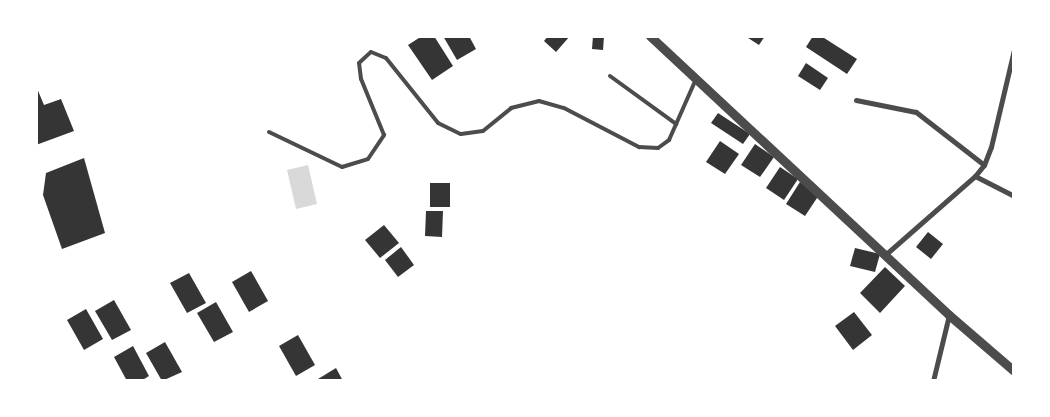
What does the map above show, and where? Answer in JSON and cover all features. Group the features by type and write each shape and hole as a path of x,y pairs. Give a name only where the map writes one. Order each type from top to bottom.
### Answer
{"street":[{"path":"654,38 949,315 1014,371"},
{"path":"885,255 975,176 984,165 1014,50"},
{"path":"856,100 916,112 984,165"},
{"path":"975,176 1014,196"},
{"path":"933,381 949,315"}],"lane":[{"path":"269,132 342,167 368,159 384,135 361,79 359,64 371,52 386,58 438,123 461,134 483,131 511,108 539,102 564,108 639,147 658,148 669,140 696,79"},
{"path":"610,76 676,124"}],"shaded area":[{"path":"308,165 317,204 296,209 287,170"}],"building":[{"path":"422,36 434,36 453,66 432,80 408,45"},
{"path":"443,36 469,36 476,49 457,60"},
{"path":"548,36 570,36 556,52 544,41"},
{"path":"593,36 604,36 603,50 592,49"},
{"path":"745,36 765,36 759,45"},
{"path":"813,36 821,36 857,59 847,74 806,47"},
{"path":"806,63 828,78 820,90 798,76"},
{"path":"36,86 44,105 61,99 74,131 36,145"},
{"path":"718,113 750,134 743,144 711,123"},
{"path":"720,141 739,154 725,174 706,162"},
{"path":"755,144 774,157 760,177 741,165"},
{"path":"84,158 105,233 62,249 43,195 46,173"},
{"path":"780,167 798,179 784,200 766,188"},
{"path":"800,182 819,195 805,216 786,204"},
{"path":"430,183 450,183 450,207 430,207"},
{"path":"426,211 443,211 442,237 425,236"},
{"path":"384,225 399,243 380,258 365,240"},
{"path":"928,232 943,244 931,259 916,247"},
{"path":"401,247 414,265 398,277 385,260"},
{"path":"855,248 880,254 875,272 850,266"},
{"path":"885,267 905,286 880,313 860,293"},
{"path":"251,271 268,301 249,312 232,282"},
{"path":"189,273 206,303 187,313 170,283"},
{"path":"114,300 131,330 112,340 95,311"},
{"path":"216,302 233,332 214,342 197,313"},
{"path":"86,309 103,339 84,350 67,320"},
{"path":"854,312 872,335 853,350 835,326"},
{"path":"298,335 315,365 296,376 279,346"},
{"path":"165,342 182,372 162,381 146,353"},
{"path":"133,346 149,376 141,381 127,381 114,357"},
{"path":"336,368 343,381 319,381 318,379"}]}
